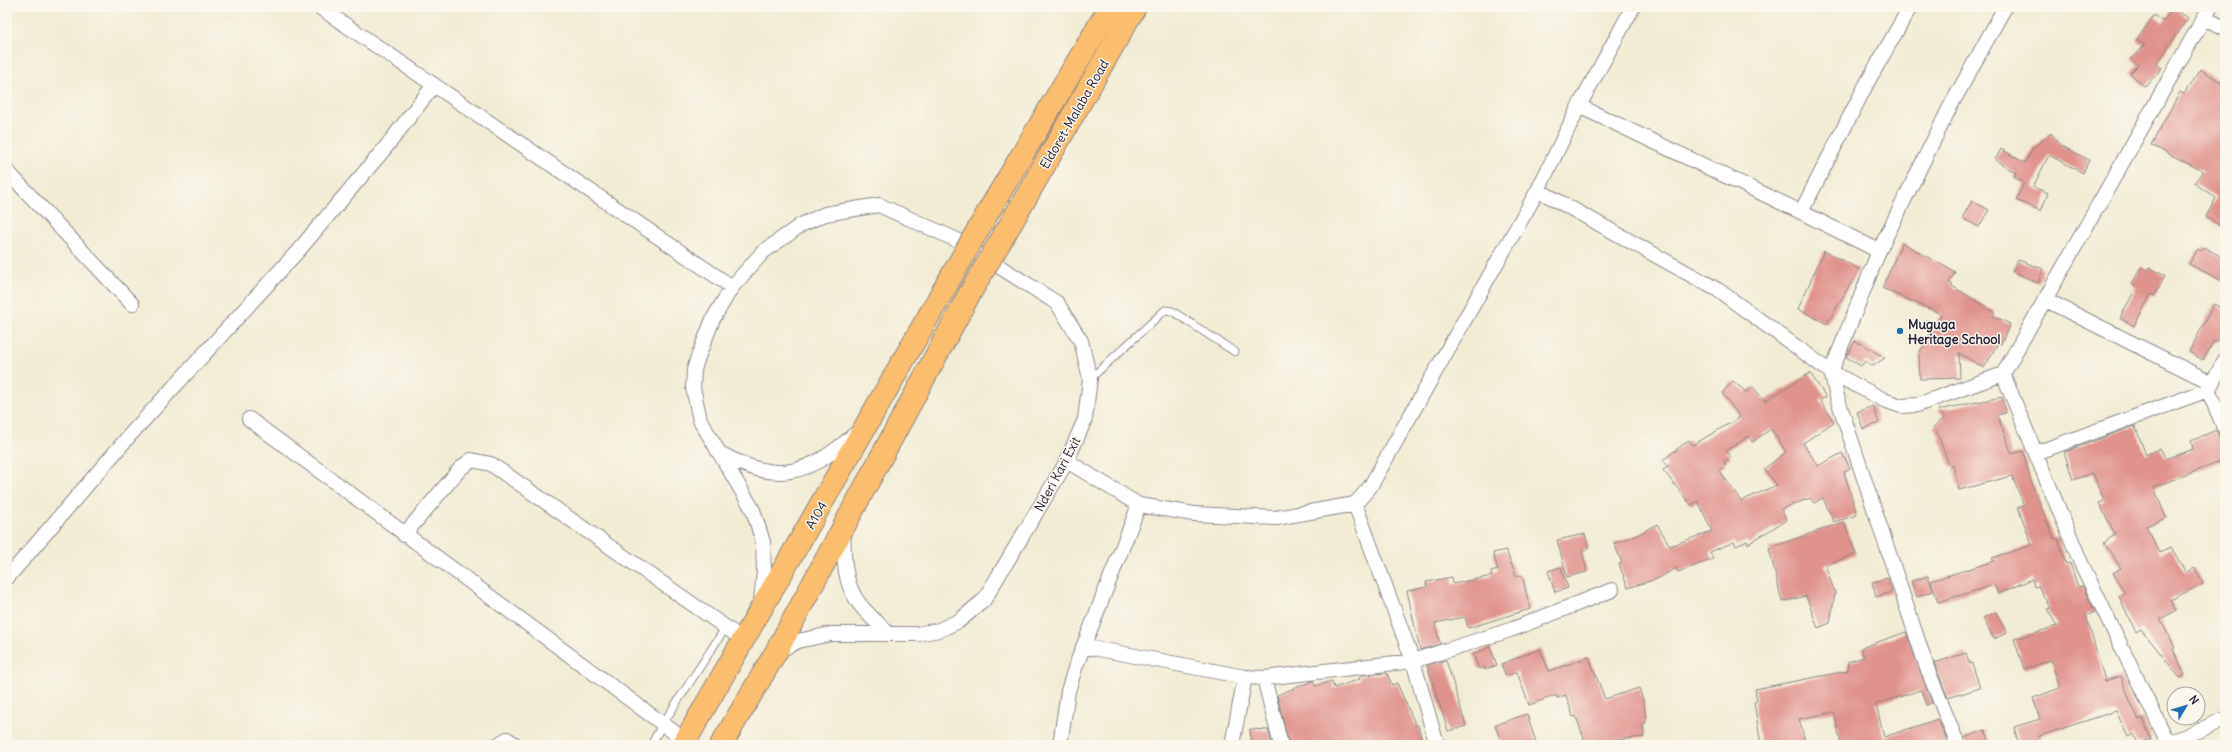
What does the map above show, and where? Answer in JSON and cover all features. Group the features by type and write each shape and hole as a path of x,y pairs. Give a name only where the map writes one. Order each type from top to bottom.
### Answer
{"highway":[{"name":"Eldoret-Malaba Road","path":"947,284 1110,7"},
{"name":"Eldoret-Malaba Road","path":"721,745 776,652 970,293 1135,7"},
{"name":"A104","path":"684,743 947,284"}],"street":[{"path":"319,7 732,286 712,319 694,370 696,404 700,420 753,510 763,542 764,572 759,614"},
{"path":"1067,461 1139,505 1194,514 1276,518 1355,504 1370,487 1538,190 1579,106 1633,7"},
{"path":"1801,212 1867,83 1910,7"},
{"path":"1958,745 1927,668 1838,400 1831,372 1879,251 1950,107 2005,7"},
{"path":"1538,190 1718,290 1831,372 1884,400 1901,406 1917,406 2003,374 2207,12 2225,28"},
{"path":"7,578 135,430 298,251 386,147 434,85"},
{"path":"1579,106 1736,180 1879,251"},
{"path":"7,171 132,304"},
{"name":"Nderi Kari Exit","path":"732,286 762,252 800,225 825,214 879,204 956,240 1057,304 1081,341 1090,379 1085,419 1067,461 1002,572 984,600 975,610 959,621 939,630 917,634 831,634 814,636 798,641 776,652"},
{"path":"2046,300 2210,386 2225,428"},
{"path":"2036,453 2210,386 2225,360"},
{"path":"2003,374 2081,563 2167,745 2225,719"},
{"path":"249,419 662,725 684,743"},
{"path":"718,452 750,468 768,472 801,470 824,459 868,423"},
{"path":"404,535 460,469 470,460 480,460 491,464 744,640"},
{"path":"1355,504 1413,661 1436,745"},
{"path":"1060,745 1068,691 1083,646 1139,505"},
{"path":"843,528 845,569 856,600 888,633"},
{"path":"1083,646 1245,677 1264,678 1413,661 1513,629 1612,590"},
{"path":"1232,745 1245,677"},
{"path":"1264,678 1281,745"},
{"path":"497,745 507,739 516,745"}],"lane":[{"path":"1090,379 1165,310 1172,311 1235,352"},
{"path":"651,745 662,725 726,627"}],"building":[{"path":"2173,8 2188,18 2157,64 2162,68 2145,87 2130,73 2138,65 2132,59 2145,45 2137,40 2154,15 2163,22"},
{"path":"2200,69 2225,85 2225,229 2206,217 2216,198 2194,183 2203,171 2151,145 2180,92 2184,94"},
{"path":"2051,133 2062,146 2089,160 2083,173 2049,155 2033,187 2048,193 2041,211 2016,200 2024,183 2014,177 2016,173 1995,160 2001,149 2025,163 2033,148"},
{"path":"1972,201 1989,210 1979,227 1962,218"},
{"path":"1902,243 1955,272 1949,283 1952,284 1952,286 1995,312 1993,316 2010,324 2001,344 1998,343 1984,368 1959,353 1960,378 1920,379 1919,354 1941,314 1882,288"},
{"path":"2204,247 2225,259 2225,282 2189,264 2198,249 2201,251"},
{"path":"1824,251 1859,269 1827,324 1798,309"},
{"path":"2018,260 2043,269 2038,283 2012,271"},
{"path":"2141,267 2147,270 2149,267 2165,276 2154,296 2151,294 2134,326 2120,318 2137,286 2132,284"},
{"path":"2214,304 2225,310 2225,328 2217,342 2214,341 2203,360 2189,352"},
{"path":"1855,341 1885,358 1873,366 1865,361 1861,366 1846,357"},
{"path":"1810,373 1826,397 1820,400 1834,422 1803,443 1818,466 1842,453 1850,468 1844,472 1857,515 1834,522 1823,498 1814,503 1810,498 1781,509 1786,520 1748,544 1747,541 1736,546 1734,542 1710,552 1713,559 1678,572 1676,568 1659,578 1628,588 1619,564 1622,563 1614,543 1637,535 1657,524 1670,546 1712,531 1698,501 1691,505 1663,470 1668,466 1663,460 1689,440 1693,445 1740,417 1722,393 1733,381 1746,392 1753,387 1765,401","holes":["1771,429 1786,452 1764,469 1777,485 1741,501 1719,470 1726,465 1724,462 1731,457 1726,451 1749,436 1752,442"]},
{"path":"2002,397 2006,413 1997,415 2012,454 2023,451 2030,478 2054,539 2058,538 2066,564 2070,563 2078,587 2083,586 2095,612 2086,615 2105,681 2121,676 2130,701 2139,720 2143,718 2151,740 2138,744 2134,734 2128,737 2116,711 2039,736 2043,745 2019,745 2014,727 2040,719 2033,698 2060,688 2051,660 2024,669 2014,639 2057,626 2047,609 2050,608 2038,586 2034,587 2032,579 1998,594 1994,585 1938,602 1931,581 1994,561 1992,558 2032,545 2018,507 2024,505 2012,476 1959,490 1953,465 1950,467 1937,432 1933,427 1945,418 1938,410"},
{"path":"1873,406 1879,423 1863,429 1857,412"},
{"path":"2135,426 2146,455 2160,448 2166,459 2193,449 2191,441 2216,430 2225,446 2225,460 2154,487 2166,518 2146,526 2160,553 2171,547 2186,573 2195,568 2203,584 2170,600 2176,611 2160,619 2175,648 2173,649 2185,675 2180,678 2141,629 2136,632 2119,596 2125,593 2113,573 2121,568 2104,543 2115,534 2099,503 2104,501 2093,473 2073,480 2064,452"},
{"path":"1844,522 1856,554 1825,565 1835,593 1830,623 1818,628 1806,596 1782,602 1769,548"},
{"path":"1585,534 1589,549 1582,550 1587,572 1567,577 1557,540"},
{"path":"1506,550 1516,576 1522,575 1530,609 1468,628 1465,617 1435,623 1440,644 1420,650 1407,591 1427,587 1426,582 1452,577 1453,584 1492,576 1491,572 1498,570 1493,553"},
{"path":"1561,567 1568,588 1555,592 1548,571"},
{"path":"1928,576 1933,591 1917,597 1911,581"},
{"path":"1888,578 1892,592 1876,597 1872,582"},
{"path":"1996,612 2007,633 1994,639 1983,618"},
{"path":"1906,632 1932,703 1926,705 1921,690 1876,704 1884,737 1938,719 1947,741 1937,745 1841,745 1834,712 1799,719 1806,745 1761,745 1754,702 1757,701 1755,689 1847,671 1848,662 1864,657 1861,648"},
{"path":"1490,647 1497,665 1485,670 1484,667 1479,669 1473,654"},
{"path":"1540,649 1549,671 1589,657 1605,699 1639,688 1644,703 1646,723 1643,724 1644,737 1616,740 1617,745 1586,745 1576,716 1573,717 1566,695 1557,698 1556,695 1529,705 1517,672 1506,676 1501,664"},
{"path":"1966,653 1970,664 1972,663 1980,688 1948,698 1934,663"},
{"path":"1446,660 1466,726 1448,731 1427,665"},
{"path":"1387,673 1392,685 1397,683 1416,726 1418,725 1423,745 1289,745 1277,695 1313,681 1315,686 1332,681 1334,688 1360,679 1359,677 1364,675"},
{"path":"1527,714 1536,742 1527,745 1502,745 1495,725"},
{"path":"1250,729 1268,730 1272,745 1252,745"},
{"path":"1985,730 1991,745 1966,745 1964,738"}],"place":[{"name":"Muguga Heritage School","path":"1900,331"}]}
